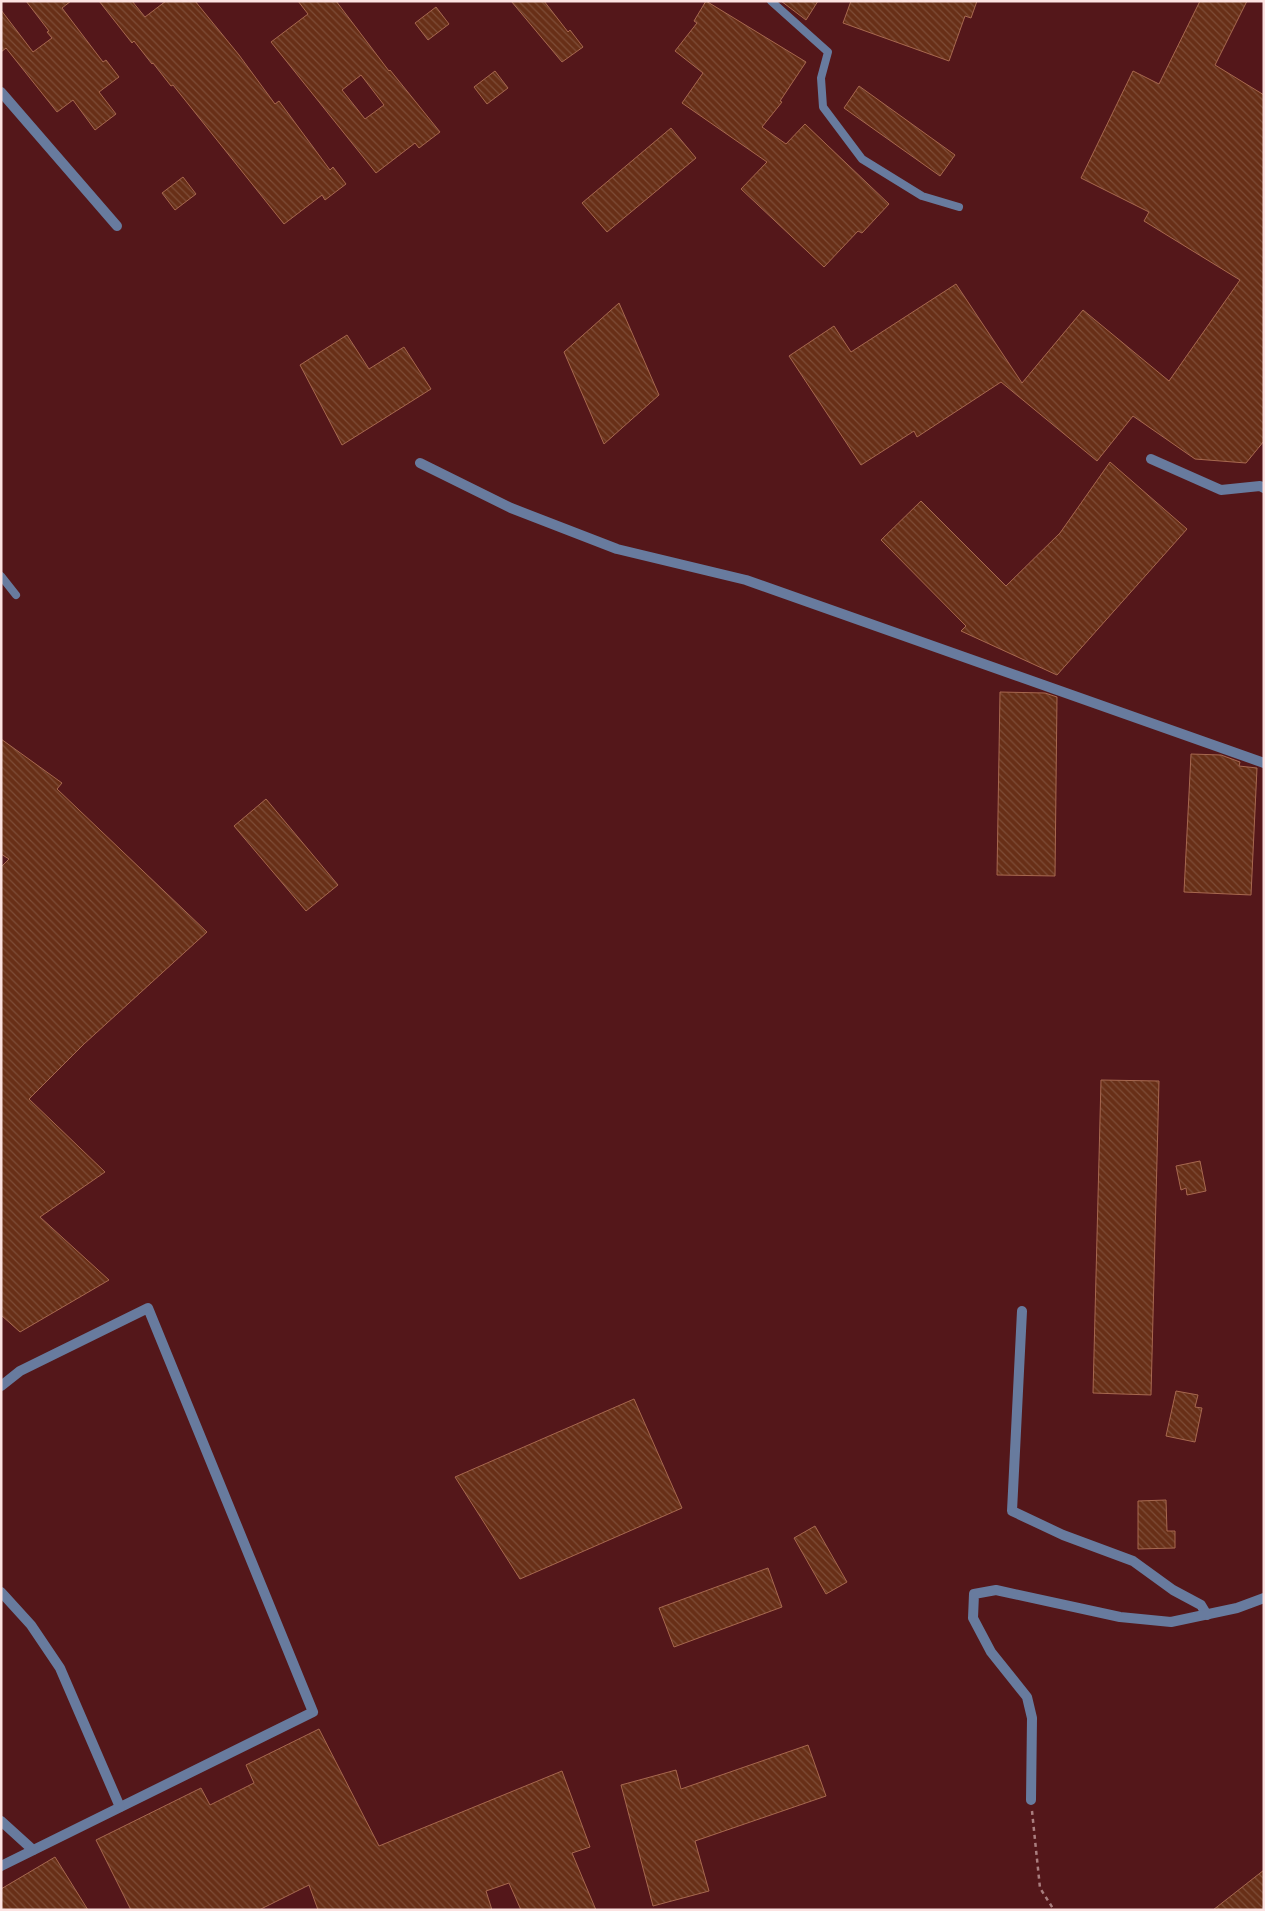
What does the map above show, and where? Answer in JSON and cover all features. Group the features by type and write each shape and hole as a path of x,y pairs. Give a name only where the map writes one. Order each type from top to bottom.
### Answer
{"street":[{"path":"1,92 117,226"},
{"path":"1151,459 1221,490 1260,486 1264,488"},
{"path":"420,463 510,508 616,549 746,580 1264,763"},
{"path":"1,1386 20,1371 148,1308 313,1712 1,1866"},
{"path":"1022,1311 1012,1511 1062,1534 1133,1562 1173,1590 1201,1605 1207,1615"},
{"path":"1031,1800 1032,1718 1027,1697 991,1652 972,1618 974,1594 996,1590 1147,1621 1171,1622 1207,1615 1264,1598"},
{"path":"1,1592 31,1625 60,1668 120,1807"},
{"path":"1,1821 33,1850"}],"lane":[{"path":"771,1 828,52 822,78 823,107 862,159 922,196 960,207"},
{"path":"1,576 16,595"}],"path":[{"path":"1031,1800 1040,1888 1054,1910"}],"building":[{"path":"26,1 71,1 62,8 103,62 106,60 119,77 99,92 116,114 95,130 73,100 57,112 6,48 1,52 1,10 33,52 52,38 47,32 49,31"},
{"path":"99,1 132,1 145,17 166,1 195,1 239,55 275,104 279,101 330,170 333,167 346,184 325,200 322,195 284,224 173,85 171,86 134,41 132,43"},
{"path":"298,1 336,1 389,71 440,132 419,148 415,143 376,173 271,42 308,14","holes":["361,75 384,105 365,119 342,90"]},
{"path":"511,1 544,1 568,32 570,30 583,47 562,62"},
{"path":"706,1 806,62 780,101 782,102 762,127 786,144 805,124 889,204 862,233 858,231 824,267 741,189 767,162 682,103 703,73 675,51 697,23 694,21"},
{"path":"781,1 818,1 806,20"},
{"path":"851,1 977,1 971,18 965,16 949,61 843,23"},
{"path":"1200,1 1247,1 1215,65 1264,95 1264,441 1246,463 1195,459 1133,416 1097,461 1001,382 917,437 914,431 861,465 789,356 834,326 851,352 956,284 1022,383 1083,310 1169,381 1240,280 1144,221 1149,212 1081,178 1133,71 1159,84"},
{"path":"436,7 449,24 428,40 415,23"},
{"path":"495,71 508,88 487,104 474,87"},
{"path":"859,86 955,155 940,176 844,108"},
{"path":"671,128 696,158 607,232 582,203"},
{"path":"183,177 196,194 175,210 162,193"},
{"path":"619,303 659,395 604,444 564,352"},
{"path":"347,335 369,369 404,347 431,389 342,445 300,365"},
{"path":"1110,462 1187,529 1057,675 961,631 966,626 881,540 921,501 1006,586 1060,533"},
{"path":"1000,692 1045,693 1057,697 1055,876 997,875"},
{"path":"1,739 62,783 57,789 207,932 84,1044 29,1099 105,1172 40,1217 109,1280 20,1332 1,1315 1,867 9,859 1,854"},
{"path":"1191,754 1221,755 1240,762 1239,766 1257,768 1251,895 1184,892"},
{"path":"266,799 338,885 306,911 234,826"},
{"path":"1101,1080 1159,1081 1151,1395 1093,1393"},
{"path":"1200,1161 1206,1191 1187,1195 1186,1188 1181,1190 1176,1166"},
{"path":"1176,1391 1198,1395 1195,1407 1202,1408 1195,1442 1166,1436"},
{"path":"634,1399 682,1508 520,1579 455,1477"},
{"path":"1166,1500 1167,1531 1175,1531 1175,1548 1138,1549 1138,1501"},
{"path":"815,1526 847,1582 826,1594 794,1538"},
{"path":"768,1568 782,1607 674,1647 659,1608"},
{"path":"319,1729 379,1846 562,1771 590,1847 572,1853 596,1910 521,1910 509,1883 486,1891 492,1910 318,1910 309,1885 259,1910 131,1910 96,1840 201,1788 210,1805 254,1783 246,1765"},
{"path":"808,1745 826,1796 695,1841 709,1891 653,1906 621,1785 676,1770 681,1789"},
{"path":"55,1857 88,1910 1,1910 1,1889"},
{"path":"1264,1870 1264,1910 1213,1910"}]}
